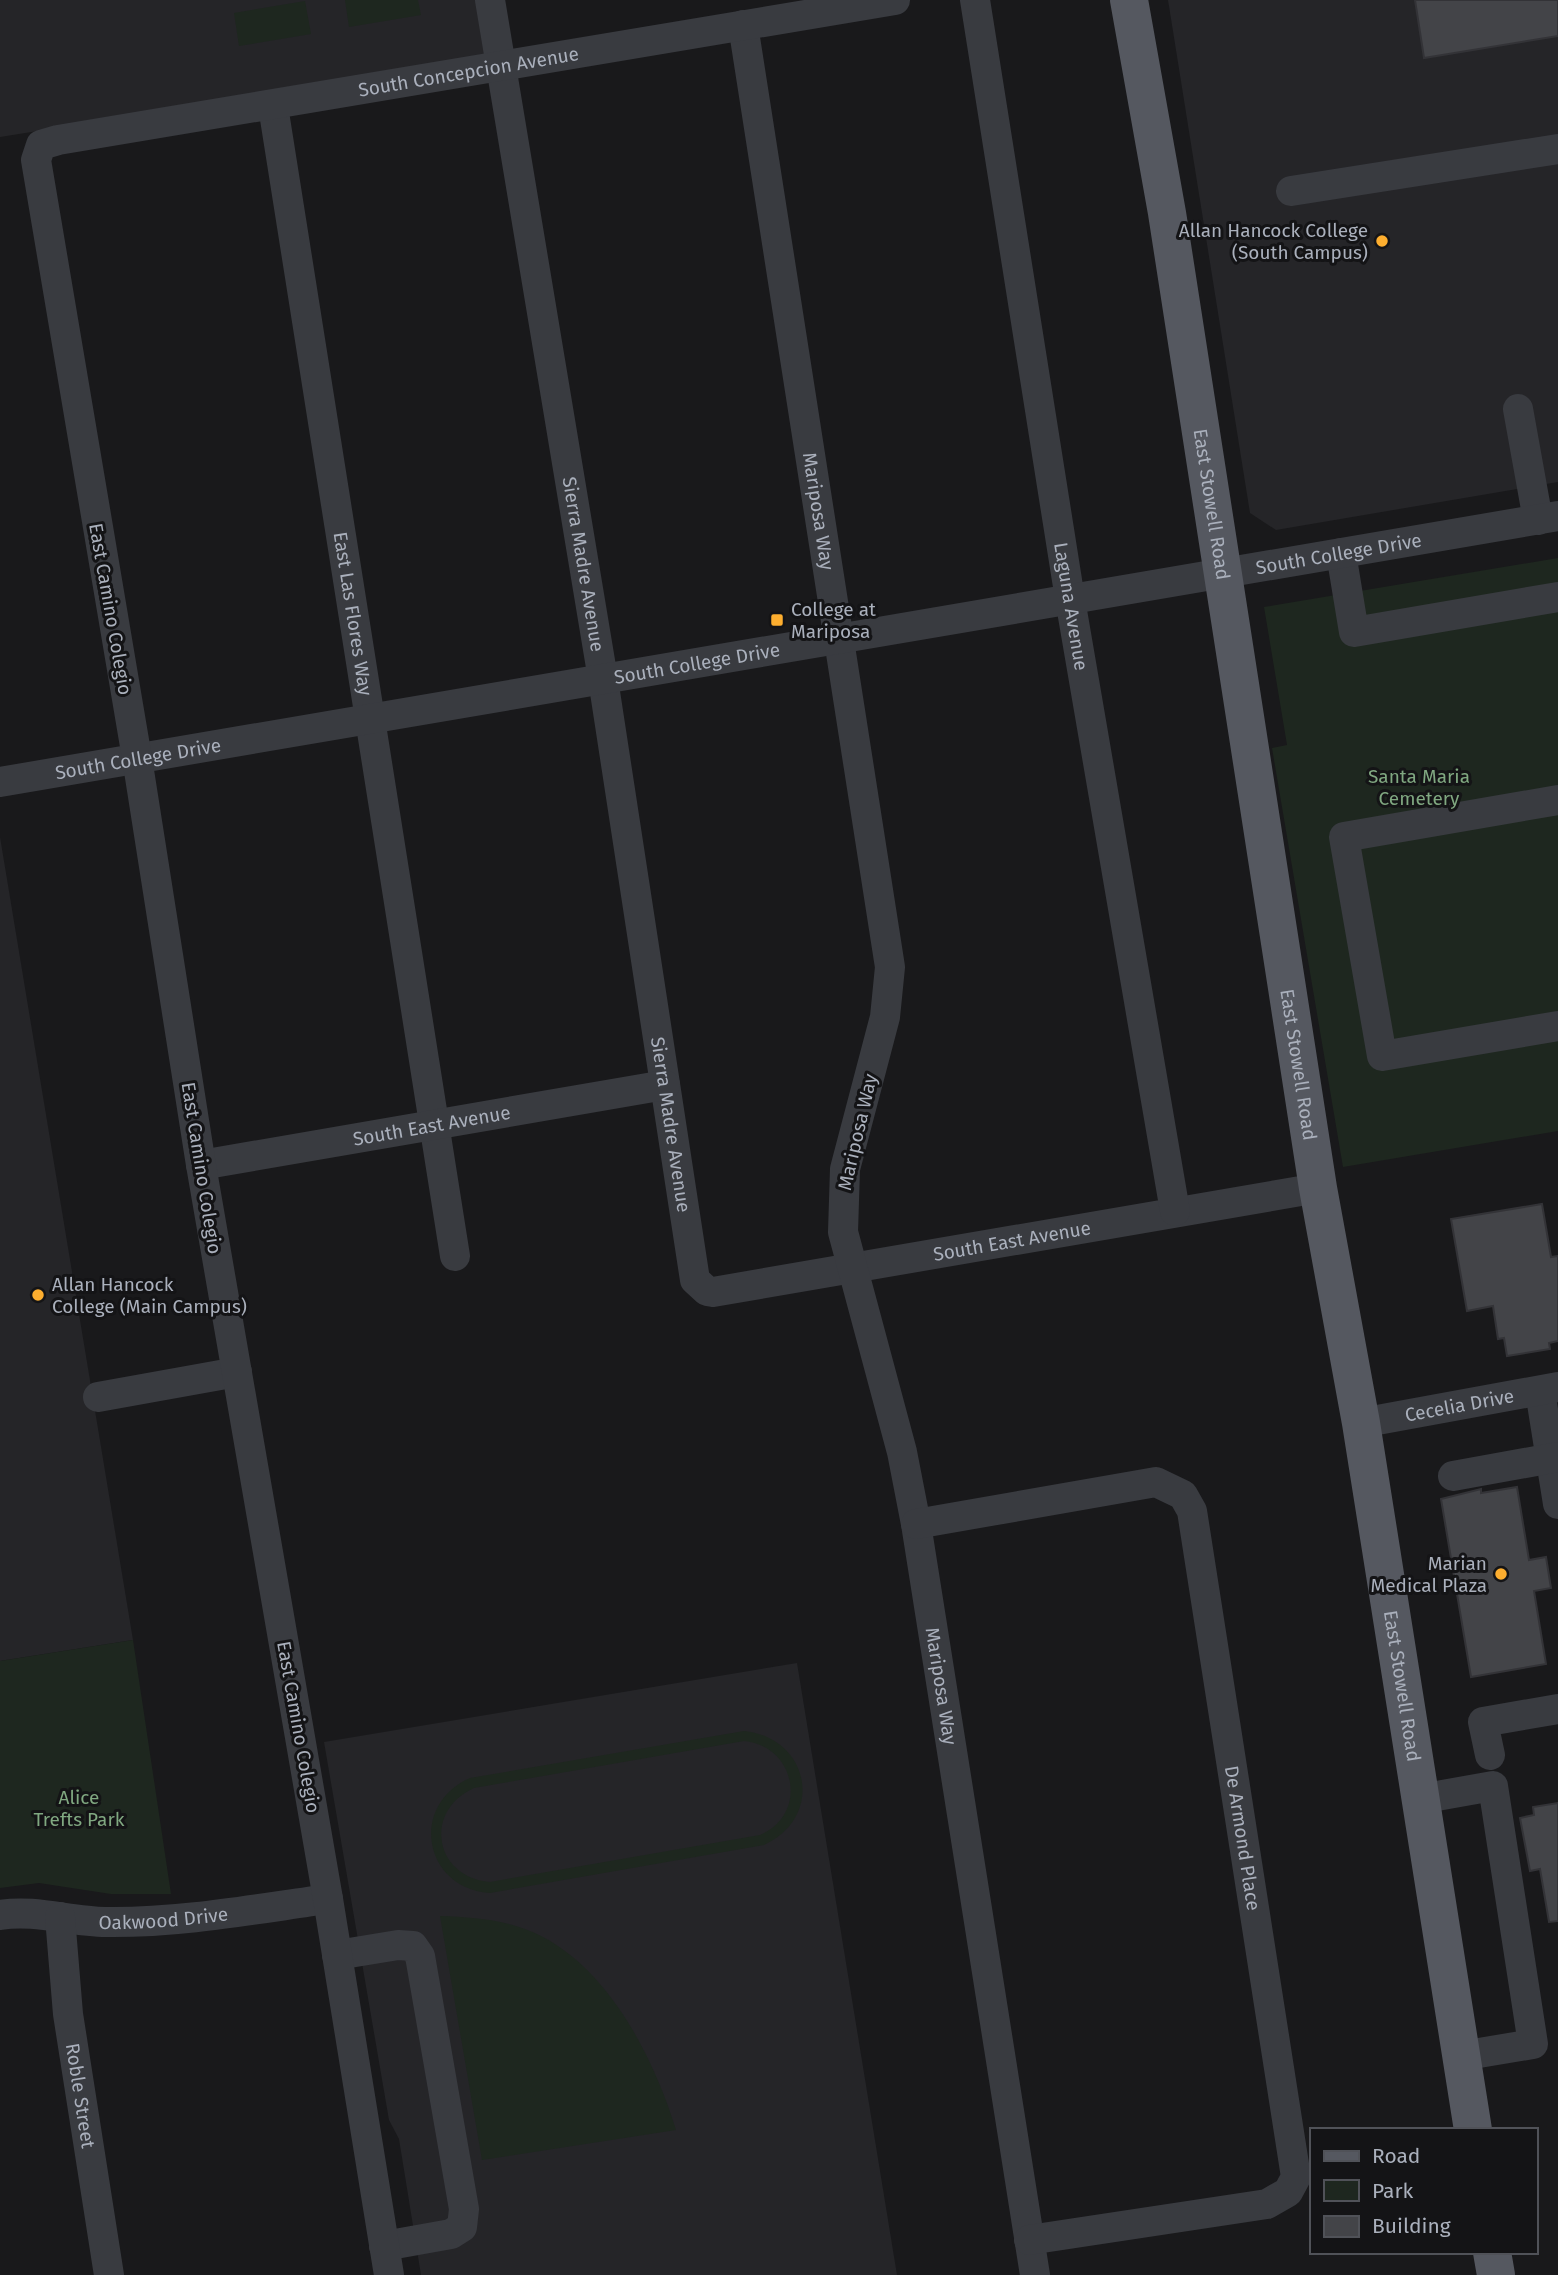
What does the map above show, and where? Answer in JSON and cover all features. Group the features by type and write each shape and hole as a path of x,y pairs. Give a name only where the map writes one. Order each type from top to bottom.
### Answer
{"main road":[{"name":"East Stowell Road","path":"1129,0 1167,212 1318,1188 1361,1423 1473,2128"},
{"path":"1492,2254 1496,2275"}],"street":[{"name":"Sierra Madre Avenue","path":"490,0 603,679 695,1280 707,1291"},
{"name":"South Concepcion Avenue","path":"41,145 895,0"},
{"name":"Laguna Avenue","path":"975,0 1070,599 1175,1211"},
{"name":"Mariposa Way","path":"743,25 890,967 885,1017 845,1170 843,1232 883,1376 916,1524 1035,2275"},
{"name":"East Las Flores Way","path":"273,106 455,1255"},
{"name":"East Camino Colegio","path":"41,145 36,160 37,171 137,758 201,1165 328,1899 386,2261"},
{"path":"1291,191 1558,149"},
{"path":"1518,409 1548,518"},
{"name":"South College Drive","path":"0,782 1548,518"},
{"path":"1341,552 1354,632 1558,597"},
{"path":"1558,800 1344,836 1382,1056 1558,1026"},
{"name":"South East Avenue","path":"201,1165 665,1085"},
{"name":"South East Avenue","path":"707,1291 1318,1188"},
{"path":"98,1397 237,1372"},
{"path":"1549,1389 1558,1504"},
{"name":"Cecelia Drive","path":"1361,1423 1549,1389"},
{"path":"1454,1476 1554,1457"},
{"name":"De Armond Place","path":"916,1524 1156,1482 1183,1495 1192,1511 1296,2177 1288,2192 1266,2204 1030,2240"},
{"path":"1490,1755 1483,1722 1558,1709"},
{"path":"1420,1799 1493,1786 1533,2044 1461,2056"},
{"name":"Oakwood Drive","path":"0,1915 21,1912 104,1922 166,1921 328,1899"},
{"name":"Roble Street","path":"60,1917 68,2014 109,2275"},
{"path":"337,1955 413,1945 420,1956 464,2209 462,2227 386,2261"}],"shaded area":[{"path":"0,0 485,0 494,58 0,137"},
{"name":"Allan Hancock College (South Campus)","path":"1168,0 1558,0 1558,482 1276,530 1250,513"},
{"name":"Allan Hancock College (Main Campus)","path":"0,837 133,1640 0,1661"},
{"path":"797,1663 897,2275 421,2275 399,2139 389,2120 324,1742"}],"green space":[{"path":"345,0 418,0 421,15 349,27"},
{"path":"305,1 311,34 239,46 234,13"},
{"name":"Santa Maria Cemetery","path":"1558,558 1558,1131 1343,1167 1272,748 1287,745 1264,607"},
{"name":"Alice Trefts Park","path":"133,1640 171,1894 111,1894 39,1883 0,1888 0,1661"},
{"path":"744,1731 766,1737 784,1748 795,1763 802,1780 802,1798 796,1816 783,1832 764,1845 490,1893 467,1888 450,1877 438,1862 432,1844 432,1825 438,1807 451,1790 470,1778","holes":["744,1741 762,1746 775,1755 785,1767 790,1782 790,1797 785,1812 776,1825 760,1835 490,1882 471,1877 457,1868 447,1856 442,1842 442,1827 447,1812 458,1798 474,1788"]},
{"path":"440,1916 494,1921 525,1929 553,1943 579,1962 622,2012 639,2041 654,2071 676,2130 482,2160"}],"building":[{"path":"1415,0 1558,0 1558,36 1424,58"},
{"path":"1542,1204 1551,1257 1558,1256 1558,1341 1549,1343 1550,1349 1507,1356 1504,1338 1498,1339 1493,1306 1467,1311 1451,1219"},
{"name":"Marian Medical Plaza","path":"1517,1487 1529,1560 1546,1557 1551,1588 1534,1591 1546,1664 1471,1677 1441,1499 1481,1489 1481,1493"},
{"path":"1558,1803 1558,1921 1549,1922 1540,1869 1530,1871 1520,1818 1534,1815 1533,1807"}],"place":[{"name":"Allan Hancock College (South Campus)","path":"1382,241"},
{"name":"College at Mariposa","path":"777,620"},
{"name":"Allan Hancock College (Main Campus)","path":"38,1295"},
{"name":"Marian Medical Plaza","path":"1501,1574"}]}
